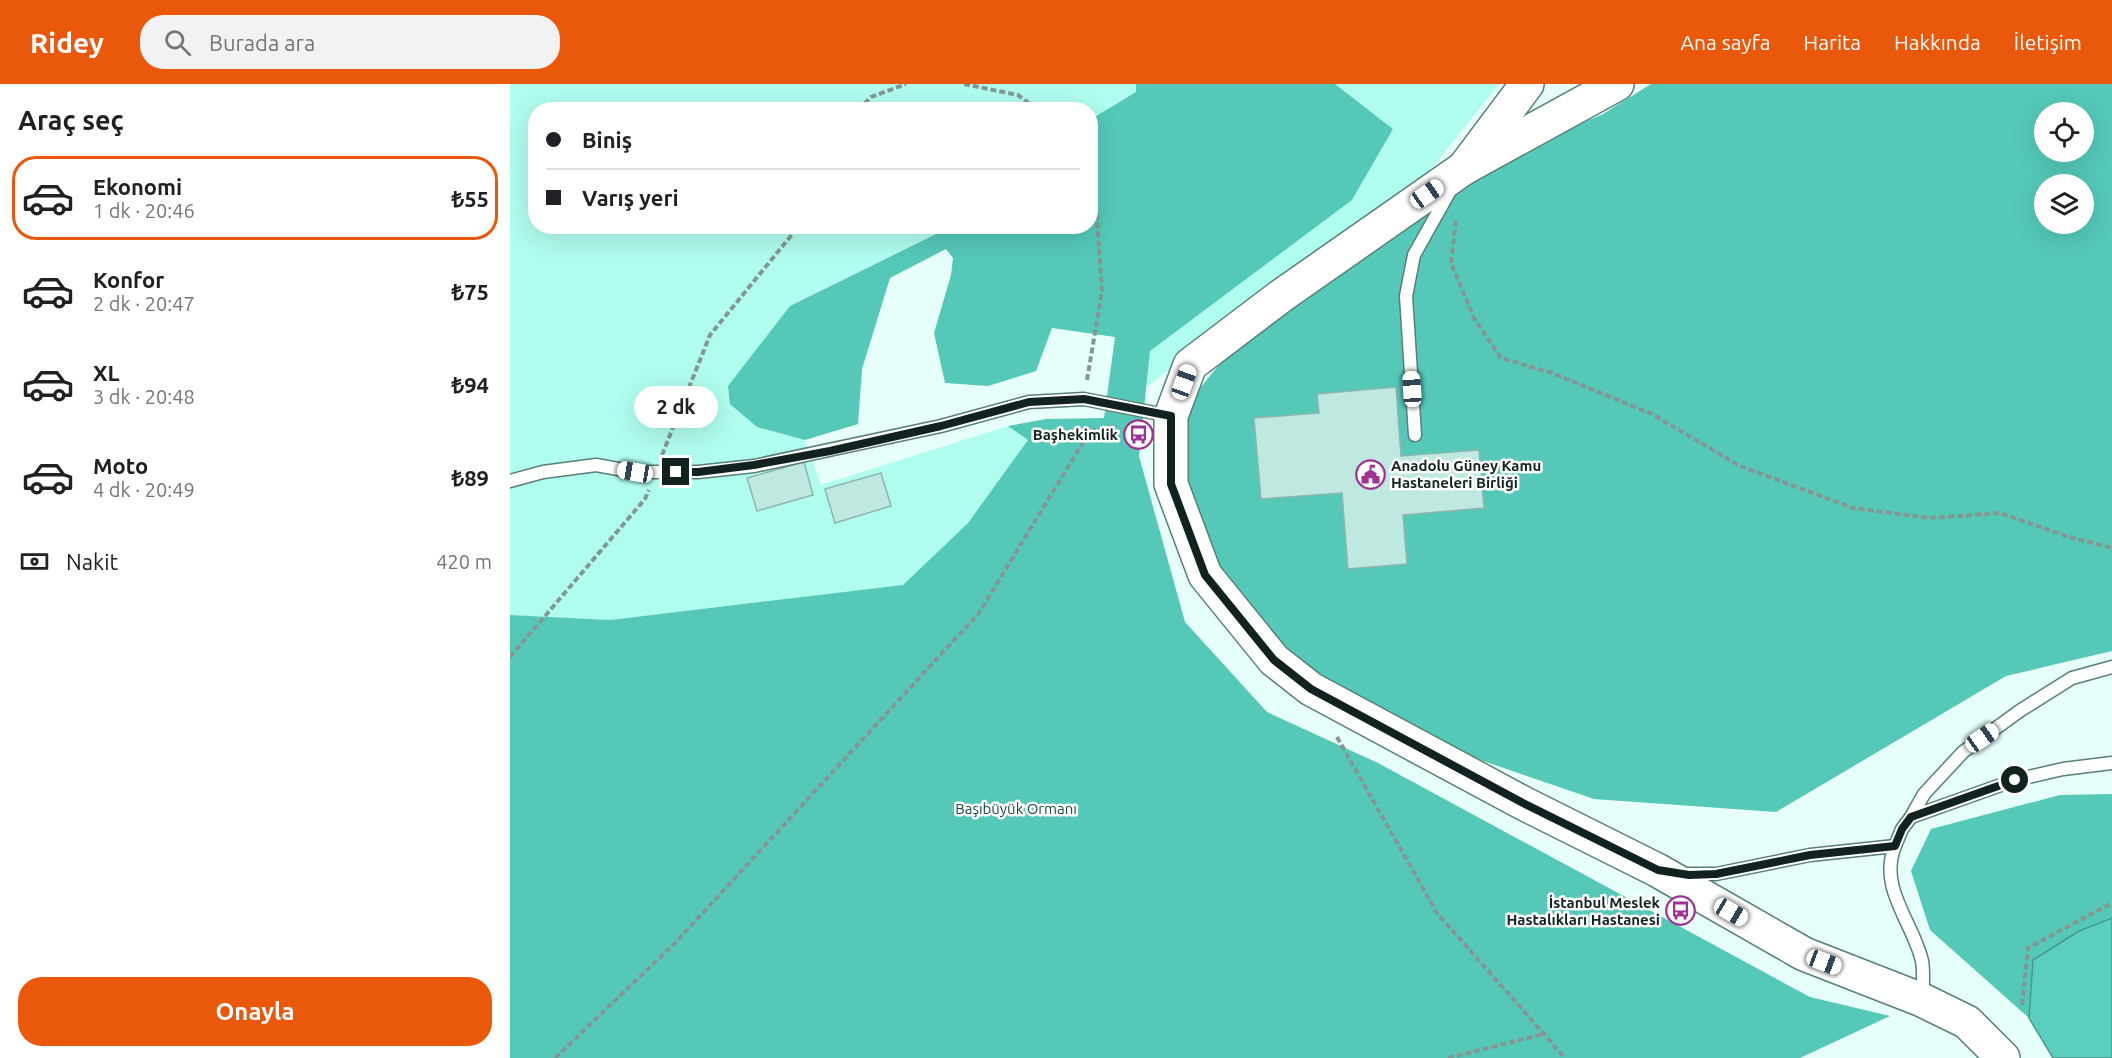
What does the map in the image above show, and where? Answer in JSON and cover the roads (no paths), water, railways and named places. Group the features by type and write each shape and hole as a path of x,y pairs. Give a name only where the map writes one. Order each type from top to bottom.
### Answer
{"main road":[{"path":"1464,168 1527,84"},
{"path":"1584,84 1281,296 1190,365 1171,416 1171,484 1205,575 1274,660 1311,689 1523,803 1658,870 1804,954 1922,1000 1967,1022 2003,1058"},
{"path":"1464,168 1617,84"}],"lane":[{"path":"1416,435 1406,296 1413,255 1464,168"},
{"path":"510,481 543,472 596,465 635,472 698,472 754,465 930,429 1029,402 1084,399 1171,416"},
{"path":"1922,1000 1924,979 1922,960 1892,889 1889,872 1890,857 1902,829 1924,794 1963,752 2021,710 2072,678 2112,667"},
{"path":"1911,817 2015,780 2063,769 2112,763"},
{"path":"1658,870 1689,875 1716,874 1810,855 1895,846"}],"place":[{"name":"Başhekimlik","path":"1139,434"},
{"name":"Anadolu Güney Kamu Hastaneleri Birliği","path":"1370,474"},
{"name":"İstanbul Meslek Hastalıkları Hastanesi","path":"1681,911"}],"park label":[{"name":"Başıbüyük Ormanı","path":"1016,808"}]}
